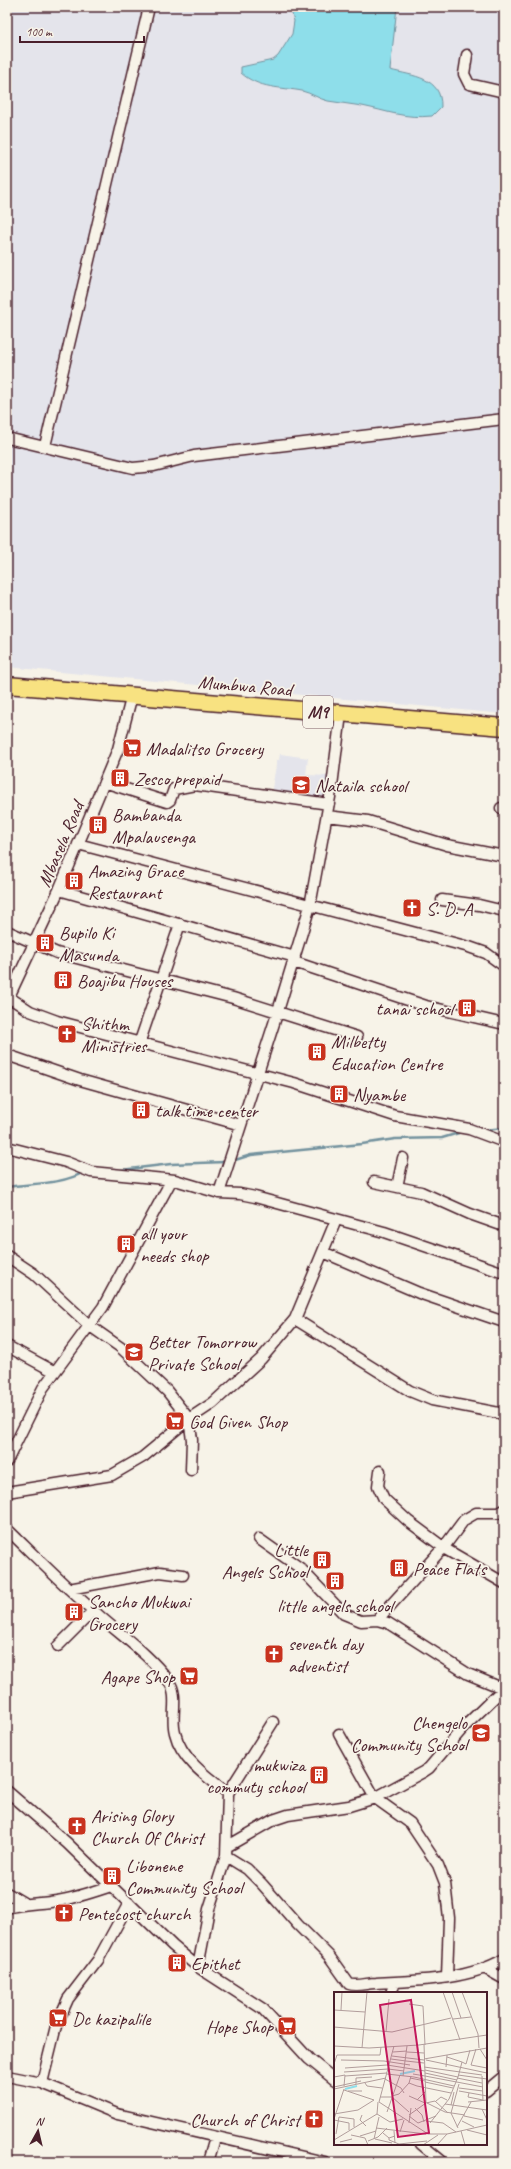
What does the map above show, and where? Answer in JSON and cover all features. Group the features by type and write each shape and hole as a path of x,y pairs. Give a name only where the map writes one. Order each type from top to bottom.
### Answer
{"main road":[{"name":"Mumbwa Road","path":"7,685 131,700 340,722 504,735"},
{"name":"Mumbwa Road","path":"7,695 131,700 504,727"}],"street":[{"path":"45,446 149,7"},
{"path":"467,55 464,74 469,84 504,92"},
{"path":"7,438 133,468 154,466 194,456 504,419"},
{"name":"Mbasela Road","path":"8,998 60,890 118,749 131,700"},
{"path":"219,1193 278,1011 310,906 329,804 340,722"},
{"path":"104,782 167,802 170,800 174,789 195,785 329,804"},
{"path":"327,816 368,822 447,845 504,856"},
{"path":"78,844 469,947 486,953 504,966"},
{"path":"60,890 180,924 294,960 426,1006 504,1024"},
{"path":"442,900 460,904 480,905 504,911"},
{"path":"139,1044 180,924"},
{"path":"7,931 57,953 162,978 278,1011 357,1036"},
{"path":"8,998 40,1015 139,1044 311,1088 395,1116 469,1129 504,1142"},
{"path":"7,1055 80,1080 241,1125"},
{"path":"7,1147 66,1162 91,1172 180,1181 219,1193 248,1196 384,1232 504,1273"},
{"path":"397,1187 403,1158"},
{"path":"7,1461 43,1388 90,1326 117,1284 171,1181"},
{"path":"374,1182 421,1192 470,1214 504,1226"},
{"path":"7,1492 112,1475 143,1457 212,1403 261,1359 295,1319 336,1220"},
{"path":"323,1252 419,1293 504,1322"},
{"path":"7,1256 34,1274 90,1326 120,1347 155,1378 189,1420 192,1440 191,1470"},
{"path":"295,1319 410,1392 432,1400 504,1414"},
{"path":"7,1346 55,1372"},
{"path":"380,1471 378,1486 384,1499 408,1520 444,1547 466,1562 504,1582"},
{"path":"377,1620 444,1547 467,1517 476,1513 499,1513 504,1510"},
{"path":"7,1529 69,1589 168,1679 175,1693 174,1722 177,1741 193,1764 228,1793"},
{"path":"227,1851 263,1825 288,1815 349,1806 374,1798 430,1768 463,1728 503,1688 468,1674 398,1628 377,1620 361,1621 344,1614 300,1568 259,1540"},
{"path":"69,1589 160,1572 183,1575"},
{"path":"58,1646 93,1611"},
{"path":"198,1967 209,1909 227,1851 226,1815 228,1793 273,1722"},
{"path":"339,1734 374,1798 415,1828 442,1874 449,1918 447,1976"},
{"path":"7,1791 111,1886 173,1946 198,1967 263,2009 309,2059 334,2079"},
{"path":"227,1851 262,1884 298,1925 329,1956 349,1984 393,1988 486,1969 504,1959"},
{"path":"7,1908 24,1903 69,1899 111,1886"},
{"path":"7,1893 24,1903"},
{"path":"42,2083 56,2026 68,1999 98,1960 129,1903"},
{"path":"486,1969 504,1979"},
{"path":"7,2076 42,2083 117,2114 215,2138 325,2162"},
{"path":"487,2090 504,2076"},
{"path":"208,2162 215,2138"},
{"path":"424,2145 443,2162"}],"shaded area":[{"path":"7,7 504,7 504,714 7,667"},
{"name":"Nataila school","path":"280,754 308,758 306,775 330,776 327,802 271,794 277,760 279,760"}],"water":[{"path":"290,7 397,7 390,70 417,76 431,84 437,89 441,107 432,116 422,117 396,114 362,106 328,101 305,92 263,85 248,78 241,73 241,67 273,60 278,56 292,34 294,21"}],"waterway":[{"path":"485,1130 504,1128"},
{"path":"232,1161 251,1155 362,1144 395,1139 442,1138 462,1132"},
{"path":"121,1170 171,1164 225,1162"},
{"path":"7,1187 46,1183 66,1179 84,1172"}],"place":[{"name":"Madalitso Grocery","path":"132,748"},
{"name":"Zesco prepaid","path":"120,778"},
{"name":"Nataila school","path":"301,785"},
{"name":"Bambanda Mpalausenga","path":"98,825"},
{"name":"Amazing Grace Restaurant","path":"74,881"},
{"name":"S. D. A","path":"412,908"},
{"name":"Bupilo Ki Masunda","path":"45,943"},
{"name":"Boajibu Houses","path":"63,980"},
{"name":"tanai school","path":"467,1008"},
{"name":"Shithm Ministries","path":"67,1034"},
{"name":"Milbetty Education Centre","path":"317,1052"},
{"name":"Nyambe","path":"339,1094"},
{"name":"talk time center","path":"141,1110"},
{"name":"all your needs shop","path":"126,1244"},
{"name":"Better Tomorrow Private School","path":"134,1352"},
{"name":"God Given Shop","path":"175,1421"},
{"name":"Little Angels School","path":"322,1560"},
{"name":"Peace Flats","path":"399,1568"},
{"name":"little angels school","path":"335,1581"},
{"name":"Sancho Mukwai Grocery","path":"74,1612"},
{"name":"seventh day adventist","path":"274,1654"},
{"name":"Agape Shop","path":"189,1676"},
{"name":"Chengelo Community School","path":"481,1733"},
{"name":"mukwiza commuty school","path":"319,1775"},
{"name":"Arising Glory Church Of Christ","path":"77,1826"},
{"name":"Libonene Community School","path":"112,1876"},
{"name":"Pentecost church","path":"64,1913"},
{"name":"Epithet","path":"177,1963"},
{"name":"Dc kazipalile","path":"58,2018"},
{"name":"Hope Shop","path":"287,2026"},
{"name":"Church of Christ","path":"314,2119"}]}
